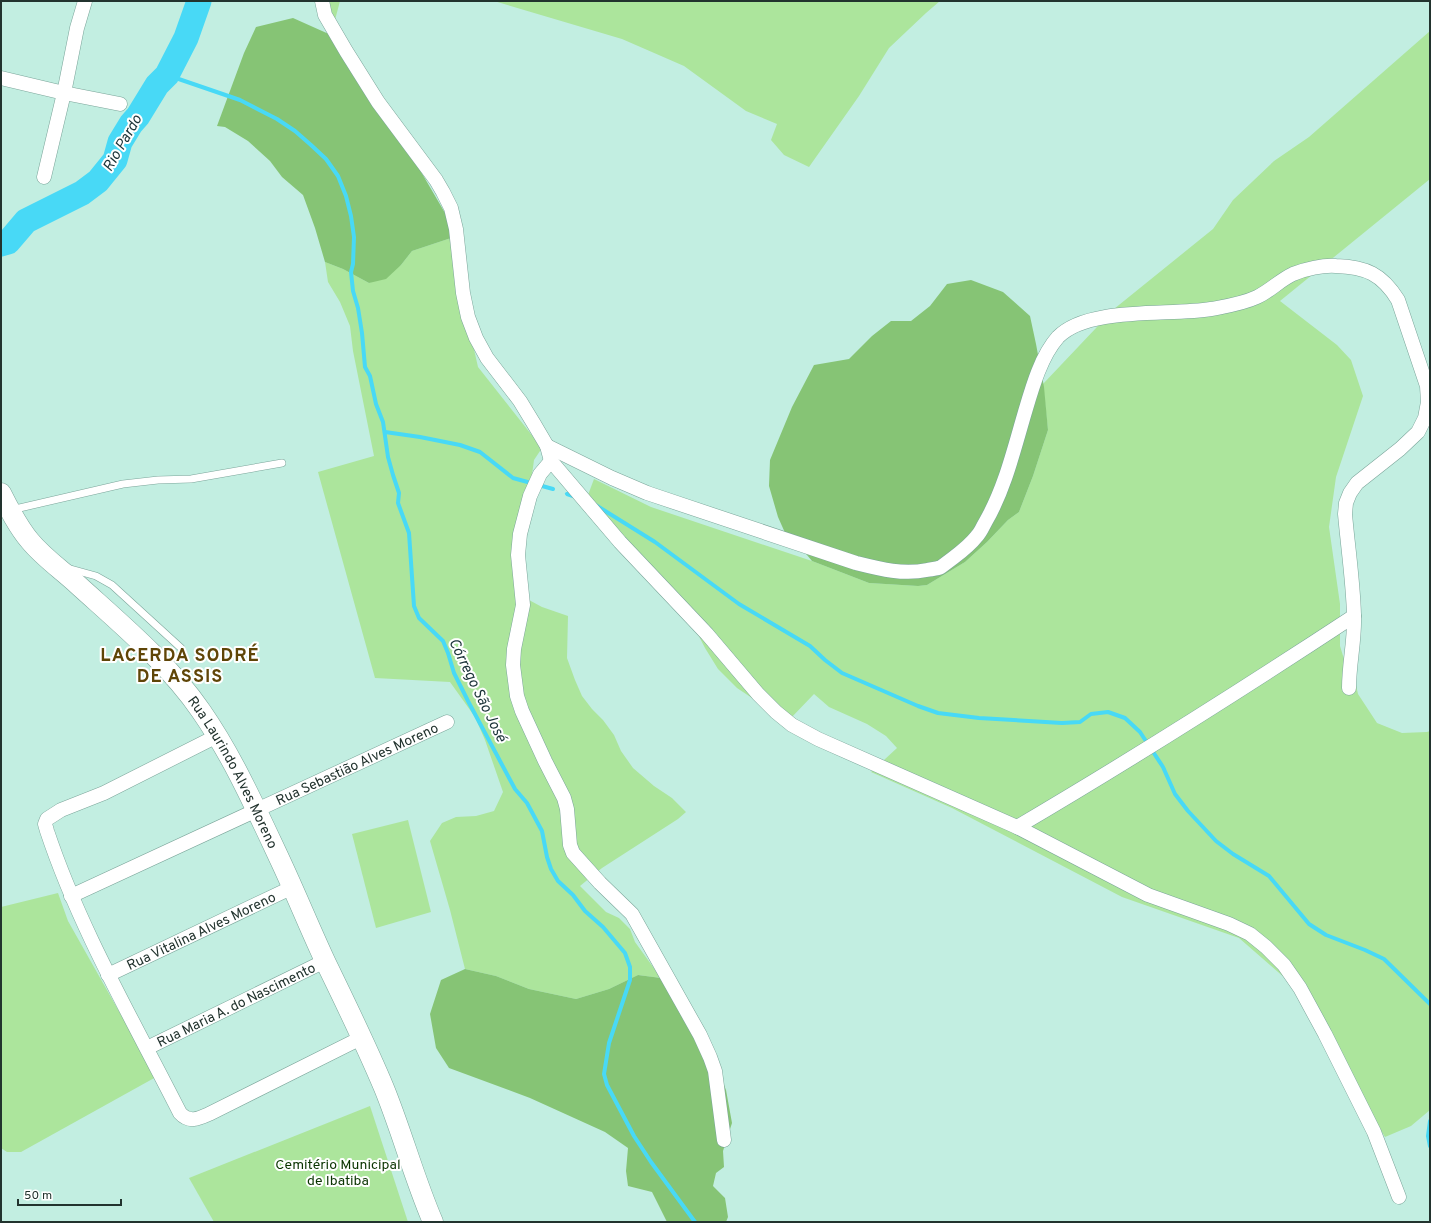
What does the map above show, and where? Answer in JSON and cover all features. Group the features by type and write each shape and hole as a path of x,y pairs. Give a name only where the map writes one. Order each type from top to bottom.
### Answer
{"street":[{"path":"44,176 85,1"},
{"path":"322,1 325,15 378,102 431,173 443,192 450,208 456,229 463,293 468,317 476,338 488,358 520,402 547,446 551,461 620,542 707,634 758,694 781,716 792,724 818,739 1017,827 1148,895 1223,922 1250,934 1266,947 1284,965 1300,988 1325,1034 1374,1132 1399,1197"},
{"path":"1,78 64,93 120,104"},
{"path":"547,446 612,478 647,493 856,563 891,571 919,572 940,567 961,552 978,536 995,504 1016,442 1030,394 1046,354 1059,337 1075,325 1093,319 1124,315 1208,310 1233,306 1258,296 1294,274 1311,269 1334,266 1355,268 1376,274 1390,287 1398,300 1427,386 1428,402 1425,418 1418,432 1400,449 1357,483 1350,493 1346,503 1345,514 1354,616 1349,688"},
{"path":"551,461 540,474 530,496 520,534 518,555 523,605 514,649 513,665 517,696 527,724 568,809 570,845 573,853 600,883 632,914 703,1040 715,1071 718,1085 724,1140"},
{"name":"Rua Laurindo Alves Moreno","path":"1,493 10,510 30,540 51,562 76,583 157,658 201,710 217,736 256,810 293,887 325,960 363,1037 385,1091 433,1222"},
{"path":"1017,827 1104,775 1354,616"},
{"name":"Rua Sebastião Alves Moreno","path":"71,896 447,722"},
{"path":"217,736 104,792 61,810 47,819 45,824 47,831 71,896 108,975 180,1113 188,1120 210,1114 363,1037"},
{"name":"Rua Vitalina Alves Moreno","path":"108,975 293,887"},
{"name":"Rua Maria A. do Nascimento","path":"147,1048 325,960"}],"lane":[{"path":"10,510 123,484 158,480 191,479 282,463"},
{"path":"51,562 96,576 112,586 181,648"}],"green space":[{"path":"329,1 340,1 331,35"},
{"path":"494,1 940,1 889,48 859,96 809,167 784,155 771,140 777,124 746,111 684,66 622,39"},
{"path":"293,18 331,35 420,170 445,213 454,237 412,251 401,265 386,279 369,283 343,269 325,262 303,195 282,177 270,161 248,141 225,127 217,126 244,53 256,27"},
{"path":"1430,31 1430,179 1280,301 1337,345 1351,360 1363,396 1336,477 1329,527 1340,604 1340,646 1344,659 1353,672 1358,694 1377,723 1402,733 1430,731 1430,1110 1411,1126 1385,1137 1294,986 1239,938 1122,897 952,808 871,772 897,748 886,736 867,724 829,707 814,694 790,719 755,700 737,688 718,669 705,648 687,613 588,495 594,479 651,507 812,561 869,583 918,586 927,585 965,562 1008,520 1019,512 1048,430 1043,384 1114,309 1213,229 1233,200 1274,161 1309,137"},
{"path":"454,237 460,288 478,367 542,448 534,460 526,519 517,552 529,600 542,607 568,616 567,658 582,696 614,735 621,751 633,768 654,786 672,798 686,812 678,819 602,868 580,886 606,912 619,918 630,929 635,942 661,978 638,975 609,989 576,999 529,989 496,976 465,969 430,841 442,823 456,817 476,816 494,811 503,792 485,740 475,717 450,682 375,678 318,472 374,456 353,351 350,326 340,302 328,282 325,262 343,269 369,283 401,265 412,251"},
{"path":"971,280 1003,292 1030,316 1036,344 1044,387 1048,430 1019,512 1008,520 965,562 927,585 918,586 869,583 812,561 802,549 786,535 778,517 769,486 770,460 792,407 814,365 849,359 872,336 891,321 911,321 930,306 947,284"},
{"path":"408,820 431,912 376,928 352,834"},
{"path":"58,893 68,921 156,1077 21,1152 7,1152 1,1148 1,907"},
{"path":"465,969 496,976 529,989 576,999 609,989 638,975 661,978 720,1075 726,1090 732,1123 723,1151 724,1167 716,1173 713,1186 725,1198 728,1217 726,1222 667,1222 652,1192 628,1186 626,1171 628,1148 605,1132 530,1098 449,1068 436,1048 430,1014 441,980"},
{"name":"Cemitério Municipal de Ibatiba","path":"370,1106 408,1222 214,1222 189,1178"}],"waterway":[{"name":"Rio Pardo","path":"1,244 8,242 26,221 82,193 98,181 115,160 120,142 131,124 138,116 157,85 167,75 186,38 199,1"},
{"name":"Córrego São José","path":"167,75 240,100 277,119 295,131 326,159 338,176 346,196 354,237 353,264 351,272 353,291 358,308 362,333 365,367 370,376 376,404 383,422 388,457 399,493 398,503 409,533 414,606 419,618 443,641 454,673 468,701 515,789 527,803 542,831 547,857 551,869 558,881 573,895 585,911 603,927 625,953 630,967 630,980 609,1043 604,1074 607,1085 634,1136 695,1222"},
{"path":"385,432 460,445 480,452 513,478 553,489"},
{"path":"567,494 576,497"},
{"path":"594,504 655,542 739,604 810,646 842,673 918,706 938,713 979,718 1062,723 1080,722 1091,714 1108,712 1125,718 1140,732 1163,767 1175,794 1188,811 1216,841 1233,854 1269,876 1309,924 1326,935 1384,959 1430,1004"},
{"path":"1430,1121 1428,1136 1430,1146"}],"district":[{"name":"LACERDA SODRÉ DE ASSIS","path":"180,665"}]}
